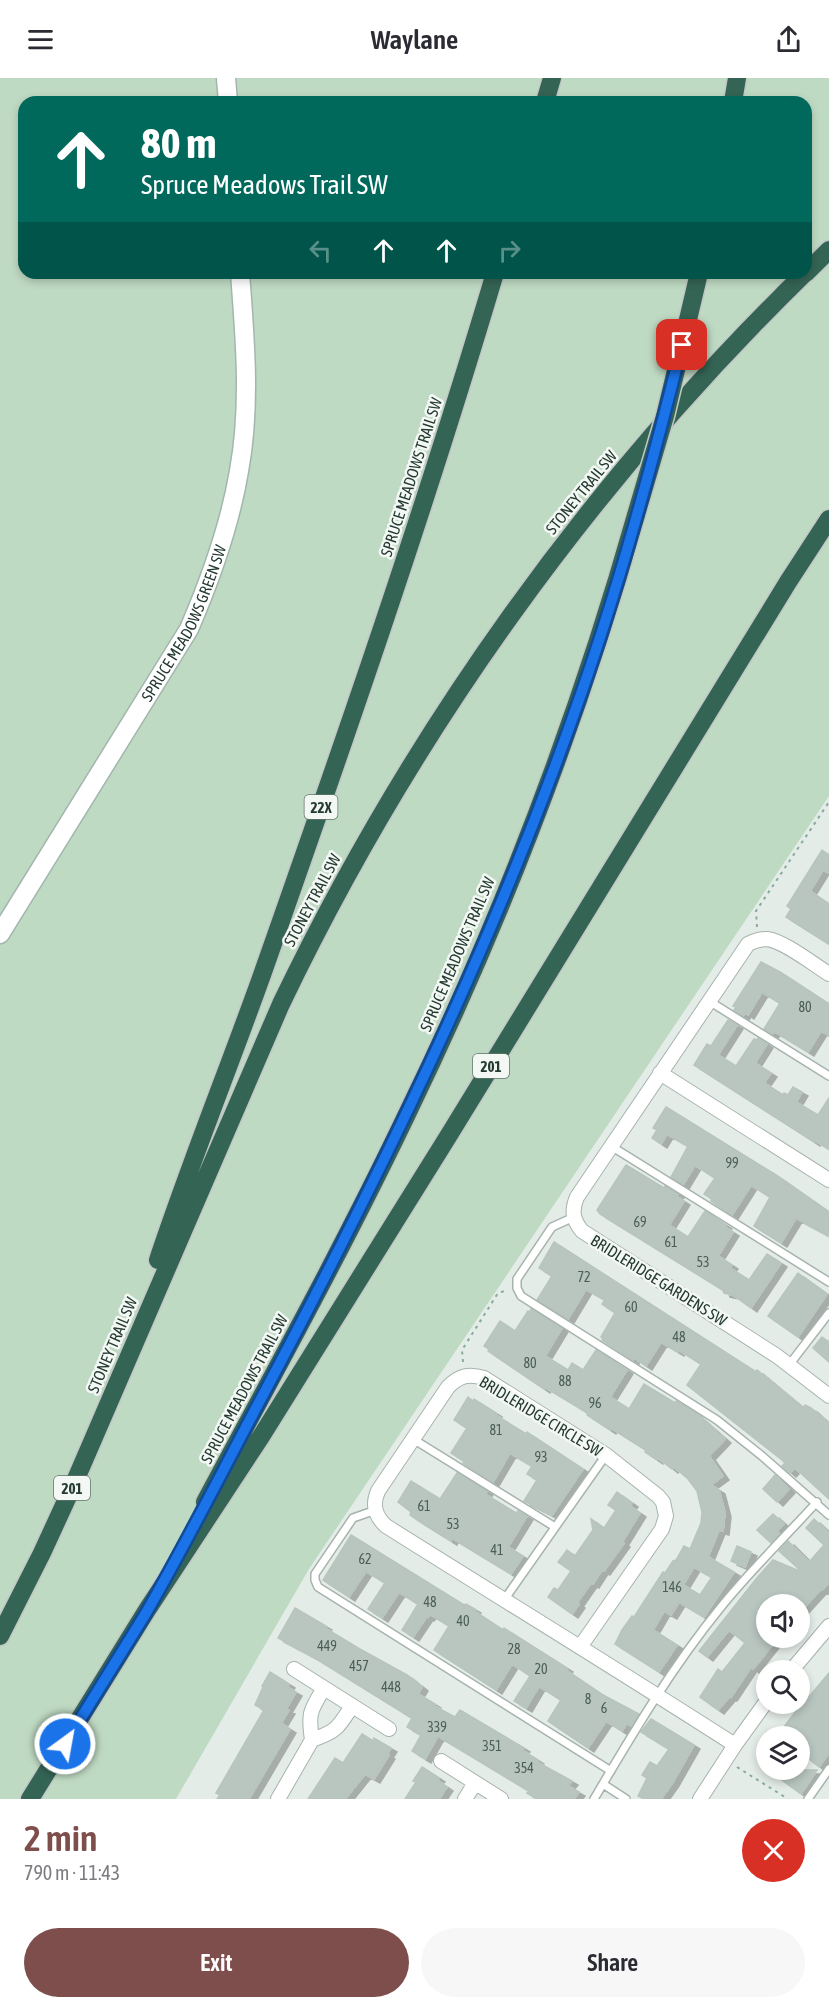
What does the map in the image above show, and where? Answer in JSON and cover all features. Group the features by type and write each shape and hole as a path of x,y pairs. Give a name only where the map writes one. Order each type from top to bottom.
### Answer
{"highway":[{"path":"547,96 552,78"},
{"path":"734,96 737,78"},
{"name":"STONEY TRAIL SW","path":"812,266 829,250"},
{"name":"SPRUCE MEADOWS TRAIL SW","path":"136,1337 154,1270 174,1211 267,958 381,631 493,279"},
{"name":"SPRUCE MEADOWS TRAIL SW","path":"147,1610 337,1256 409,1111 517,864 548,786 614,595 665,416 698,279"},
{"name":"STONEY TRAIL SW","path":"0,1636 76,1479 261,1049 301,962 361,850 428,737 522,598 565,541 647,441 705,376 799,279"},
{"name":"201","path":"30,1799 147,1610 262,1435 443,1146 788,582 829,519"}],"street":[{"path":"226,78 228,96"},
{"name":"SPRUCE MEADOWS GREEN SW","path":"0,934 189,629 208,585 240,470 244,433 246,356 240,279"},
{"path":"574,1217 573,1210 577,1197 744,949 759,940 768,939 778,942 829,974"},
{"path":"660,1073 829,1180"},
{"name":"BRIDLERIDGE GARDENS SW","path":"574,1217 582,1231 728,1323 829,1396"},
{"name":"BRIDLERIDGE CIRCLE SW","path":"376,1510 375,1502 378,1491 448,1387 456,1379 464,1376 475,1375 484,1378 606,1455 658,1496 663,1502 666,1516 662,1529 580,1647"},
{"path":"376,1510 378,1518 386,1526 735,1744"},
{"path":"800,1660 829,1626"},
{"path":"294,1669 389,1729"},
{"path":"278,1799 312,1740 309,1720 311,1710 324,1688"},
{"path":"312,1740 331,1733 337,1728 352,1706"},
{"path":"700,1799 757,1714"},
{"path":"441,1761 501,1799"},
{"path":"465,1799 475,1783"}],"lane":[{"path":"709,1001 829,1076"},
{"path":"611,1146 829,1282"},
{"path":"574,1217 552,1227 517,1279 517,1288 524,1299 717,1420 817,1502 829,1515"},
{"path":"789,1365 829,1313"},
{"path":"414,1439 555,1527"},
{"path":"504,1600 606,1455"},
{"path":"594,1799 657,1694 722,1606 817,1502"},
{"path":"376,1510 353,1518 346,1527 315,1574 318,1587 611,1771"},
{"path":"808,1799 829,1769"},
{"path":"603,1784 626,1799"}],"path":[{"path":"759,940 756,911 829,802"},
{"path":"464,1376 462,1350 498,1293 517,1288"},
{"path":"726,1760 788,1799"}],"green space":[{"path":"0,78 829,78 829,796 309,1569 176,1799 0,1799"}],"building":[{"path":"822,850 829,855 829,873 823,870 810,891 829,904 829,944 786,917 791,909 787,906"},
{"path":"761,962 829,1004 829,1035 821,1031 808,1052 777,1033 772,1034 764,1029 780,1003 762,992 748,1015 745,1013 743,1016 734,1010 736,1007 733,1006"},
{"path":"728,1020 737,1025 718,1055 736,1066 754,1039 758,1038 767,1044 755,1063 771,1073 764,1083 783,1095 784,1093 788,1095 793,1087 802,1092 796,1102 818,1115 829,1098 829,1149 814,1140 814,1142 694,1065 707,1044 711,1046"},
{"path":"666,1107 776,1175 829,1212 829,1236 796,1218 781,1243 754,1226 770,1197 751,1185 732,1215 704,1194 715,1178 695,1165 683,1185 671,1177 688,1146 667,1134 661,1144 652,1138 657,1130 653,1128"},
{"path":"626,1165 678,1194 676,1196 684,1201 669,1225 688,1237 705,1211 726,1225 725,1227 733,1232 718,1256 732,1265 730,1268 749,1280 767,1254 781,1263 751,1308 600,1214 597,1210"},
{"path":"554,1242 756,1372 757,1370 803,1408 805,1405 811,1408 829,1424 829,1499 795,1468 790,1473 782,1466 785,1463 782,1460 687,1385 701,1364 661,1342 646,1366 602,1340 601,1337 615,1313 602,1304 605,1300 586,1289 568,1319 537,1300 552,1276 539,1268"},
{"path":"798,1273 827,1294 798,1337 768,1316"},
{"path":"531,1309 562,1328 545,1356 568,1370 572,1363 583,1370 596,1350 627,1370 610,1397 629,1409 644,1384 693,1411 725,1439 709,1456 723,1476 711,1485 719,1490 725,1513 723,1531 719,1530 708,1557 734,1572 704,1617 679,1602 671,1615 664,1611 653,1630 677,1645 659,1672 615,1644 622,1630 632,1616 634,1617 663,1572 665,1573 676,1560 684,1546 690,1549 701,1523 702,1512 697,1491 688,1479 674,1467 672,1469 658,1458 657,1460 645,1452 646,1450 611,1428 610,1430 545,1387 544,1389 488,1351 489,1349 484,1346 500,1321 515,1331 528,1311 530,1312","holes":["694,1567 712,1577 700,1595 683,1585"]},
{"path":"822,1337 829,1342 829,1362 813,1348"},
{"path":"468,1397 583,1469 552,1515 524,1501 537,1480 527,1474 532,1466 510,1453 493,1482 451,1453 467,1428 454,1420"},
{"path":"457,1473 487,1491 485,1494 516,1513 518,1511 527,1516 508,1547 523,1556 511,1574 419,1521 398,1502 411,1481 440,1499"},
{"path":"775,1475 789,1489 777,1502 763,1489"},
{"path":"617,1492 632,1503 630,1506 640,1513 622,1542 624,1543 604,1571 602,1570 593,1584 591,1583 572,1614 548,1597 554,1588 558,1590 571,1571 558,1562 567,1550 575,1556 593,1530 591,1519 604,1528 616,1510 608,1505"},
{"path":"773,1514 784,1524 777,1531 780,1534 771,1543 757,1530"},
{"path":"814,1519 829,1533 829,1583 810,1601 810,1594 756,1594 756,1648 770,1648 760,1660 756,1660 756,1665 753,1669 751,1667 731,1697 718,1710 700,1697 718,1669 722,1672 745,1643 729,1630 707,1657 699,1651 773,1560 802,1572 779,1551 788,1541 809,1562 824,1545 806,1528"},
{"path":"351,1535 464,1605 475,1609 474,1611 503,1630 504,1628 567,1668 566,1670 603,1695 639,1714 631,1726 627,1723 622,1731 606,1721 588,1748 548,1721 561,1700 539,1686 526,1708 514,1701 530,1676 512,1664 496,1690 434,1650 449,1626 430,1614 413,1637 402,1630 418,1604 399,1592 382,1618 368,1609 385,1583 366,1571 349,1597 323,1580"},
{"path":"737,1546 751,1552 745,1567 731,1561"},
{"path":"295,1608 358,1648 407,1675 422,1687 418,1694 435,1704 434,1706 455,1717 460,1710 524,1748 522,1750 538,1760 537,1762 572,1781 568,1786 579,1792 574,1799 537,1799 527,1793 529,1791 438,1736 425,1759 412,1751 421,1735 407,1727 412,1718 312,1656 278,1638"},
{"path":"270,1672 289,1684 287,1687 296,1692 281,1723 290,1729 249,1799 217,1799 220,1795 216,1793 264,1710 255,1705"},
{"path":"829,1673 829,1753 819,1767 810,1760 810,1726 785,1726 794,1714 810,1714 810,1696"},
{"path":"651,1719 694,1745 661,1799 644,1799 638,1796 647,1778 642,1775 650,1762 657,1766 669,1749 641,1732"},
{"path":"362,1734 391,1748 374,1779 365,1774 345,1799 308,1799 335,1758 343,1763"},
{"path":"422,1767 439,1778 437,1780 447,1787 439,1799 405,1799 416,1782 413,1781"},
{"path":"810,1770 817,1770 801,1794 782,1780 810,1780"}],"route":[{"path":"65,1744 147,1610 337,1256 409,1111 473,969 548,786 581,694 614,595 665,416 682,345"}]}
